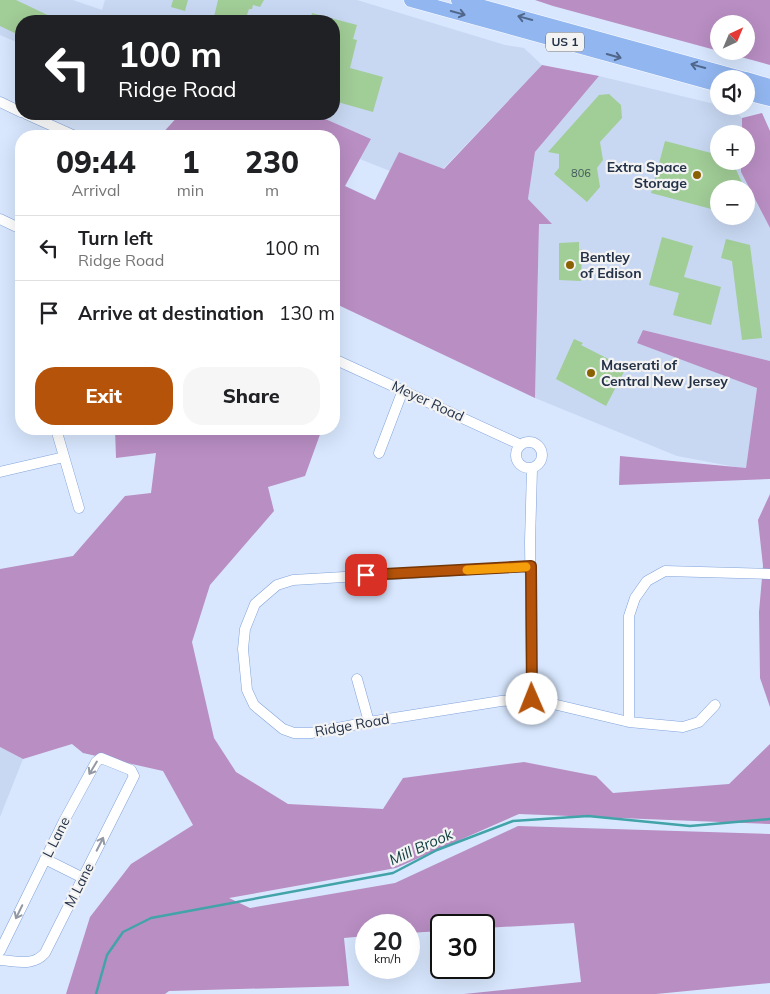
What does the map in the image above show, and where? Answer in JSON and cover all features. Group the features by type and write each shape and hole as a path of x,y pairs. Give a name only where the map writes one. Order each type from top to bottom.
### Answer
{"highway":[{"name":"US 1","path":"411,0 710,83"},
{"name":"US 1","path":"458,0 713,70"},
{"name":"US 1","path":"755,82 770,86"},
{"path":"755,95 770,99"}],"street":[{"path":"0,102 15,109"},
{"path":"39,120 62,130"},
{"path":"0,219 15,226"},
{"name":"Meyer Road","path":"340,362 521,445 533,442 540,448 542,461 532,469 532,699"},
{"path":"378,453 403,390"},
{"path":"58,435 79,508"},
{"path":"521,445 516,453 517,461 523,467 532,469"},
{"path":"0,472 64,457"},
{"name":"Ridge Road","path":"531,566 293,580 277,585 255,604 245,629 243,649 246,682 254,704 283,729 294,733 311,733 501,701 532,699 629,722 683,727 699,722 716,705"},
{"path":"629,722 629,616 635,598 646,581 665,571 770,574"},
{"path":"357,679 369,722"},
{"name":"L Lane","path":"0,951 96,762 101,758 106,759 134,772"},
{"name":"M Lane","path":"0,960 31,963 42,957 134,776 134,772"},
{"path":"46,858 83,878"}],"shaded area":[{"path":"0,0 73,0 102,10 105,0 357,0 505,45 524,48 542,65 443,169 399,152 390,171 360,159 371,139 328,120 340,120 340,15 15,15 15,41 0,35"},
{"path":"535,0 770,0 770,65 752,60 755,60 755,15 710,15 710,49"},
{"path":"542,65 599,76 535,152 528,199 552,224 539,224 535,398 340,306 340,130 165,130 175,120 328,120 371,139 345,186 375,200 399,152 444,169"},
{"path":"599,76 710,103 710,115 739,115 742,118 742,125 710,125 710,170 741,170 745,180 710,180 710,225 755,225 755,199 770,228 770,361 643,330 757,388 746,469 677,456 535,398 539,224 551,224 528,199 535,152"},
{"path":"762,113 770,131 770,228 755,199 755,180 745,180 741,172 741,170 755,170 755,125 742,125 742,118"},
{"path":"643,330 770,361 770,479 619,485 620,456 746,468 757,388 637,343"},
{"path":"115,435 320,435 305,476 268,487 274,511 210,585 192,642 214,738 236,772 288,804 383,809 403,778 524,762 596,776 613,793 729,784 770,744 770,824 519,814 396,868 229,898 250,908 395,883 518,826 770,834 770,983 656,994 464,994 581,982 574,923 495,927 495,914 430,914 430,932 420,932 420,914 355,914 355,937 344,938 349,986 169,991 165,994 66,994 90,917 131,864 193,825 163,771 83,753 72,744 23,759 0,747 0,569 73,556 125,496 151,493 156,453 116,458"},
{"path":"770,494 770,707 760,678 759,612 763,566 758,520"},
{"path":"0,747 23,759 0,817"}],"building":[{"path":"0,0 16,0 48,15 15,15 15,33 0,26"},
{"path":"173,0 188,0 185,11 171,7"},
{"path":"218,0 264,0 260,7 253,5 247,15 214,15"},
{"path":"340,20 357,25 353,39 357,40 350,68 383,77 373,112 340,103"},
{"path":"609,94 621,105 622,118 600,142 603,160 597,168 600,187 587,202 554,174 559,168 559,154 548,152 599,95"},
{"name":"Extra Space Storage","path":"665,141 710,153 710,170 736,170 741,180 710,180 710,209 651,193"},
{"path":"662,237 693,246 684,277 721,287 711,325 673,315 679,293 649,285"},
{"path":"726,239 750,245 762,338 742,340 732,261 721,258"},
{"name":"Bentley of Edison","path":"579,242 579,250 582,249 581,281 559,280 559,243"},
{"name":"Maserati of Central New Jersey","path":"574,339 583,343 581,345 626,368 606,406 556,379"}],"waterway":[{"name":"Mill Brook","path":"96,994 107,955 123,932 151,918 393,873 437,850 513,821 588,816 690,826 770,819"}],"slow traffic":[{"path":"467,570 526,567"}],"place":[{"name":"Extra Space Storage","path":"697,175"},
{"name":"Bentley of Edison","path":"570,265"},
{"name":"Maserati of Central New Jersey","path":"591,373"}],"route":[{"path":"366,575 531,566 532,699"}]}
